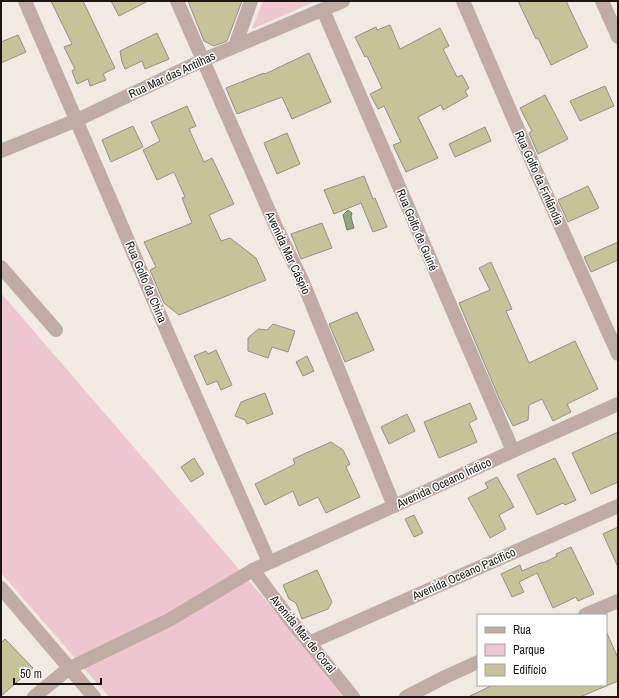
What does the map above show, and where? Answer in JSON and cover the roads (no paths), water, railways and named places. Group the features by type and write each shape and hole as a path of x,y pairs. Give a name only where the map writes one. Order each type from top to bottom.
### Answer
{"street":[{"name":"Rua Golfo da China","path":"26,1 169,336 269,562"},
{"name":"Avenida Mar Cáspio","path":"177,1 277,229 302,280 394,506"},
{"path":"235,46 251,1"},
{"name":"Rua Mar das Antilhas","path":"1,151 78,120 203,60 343,1"},
{"name":"Rua Golfo da Finlândia","path":"463,1 538,178 618,354"},
{"path":"602,1 618,37"},
{"name":"Rua Golfo de Guiné","path":"323,10 513,450"},
{"path":"1,267 56,330"},
{"name":"Avenida Oceano Índico","path":"34,697 68,668 169,620 253,570 513,450 618,404"},
{"name":"Avenida Oceano Pacífico","path":"309,643 618,506"},
{"name":"Avenida Mar de Coral","path":"253,570 353,697"},
{"path":"1,588 94,697"},
{"path":"587,614 618,601"},
{"path":"406,697 477,662"}]}
